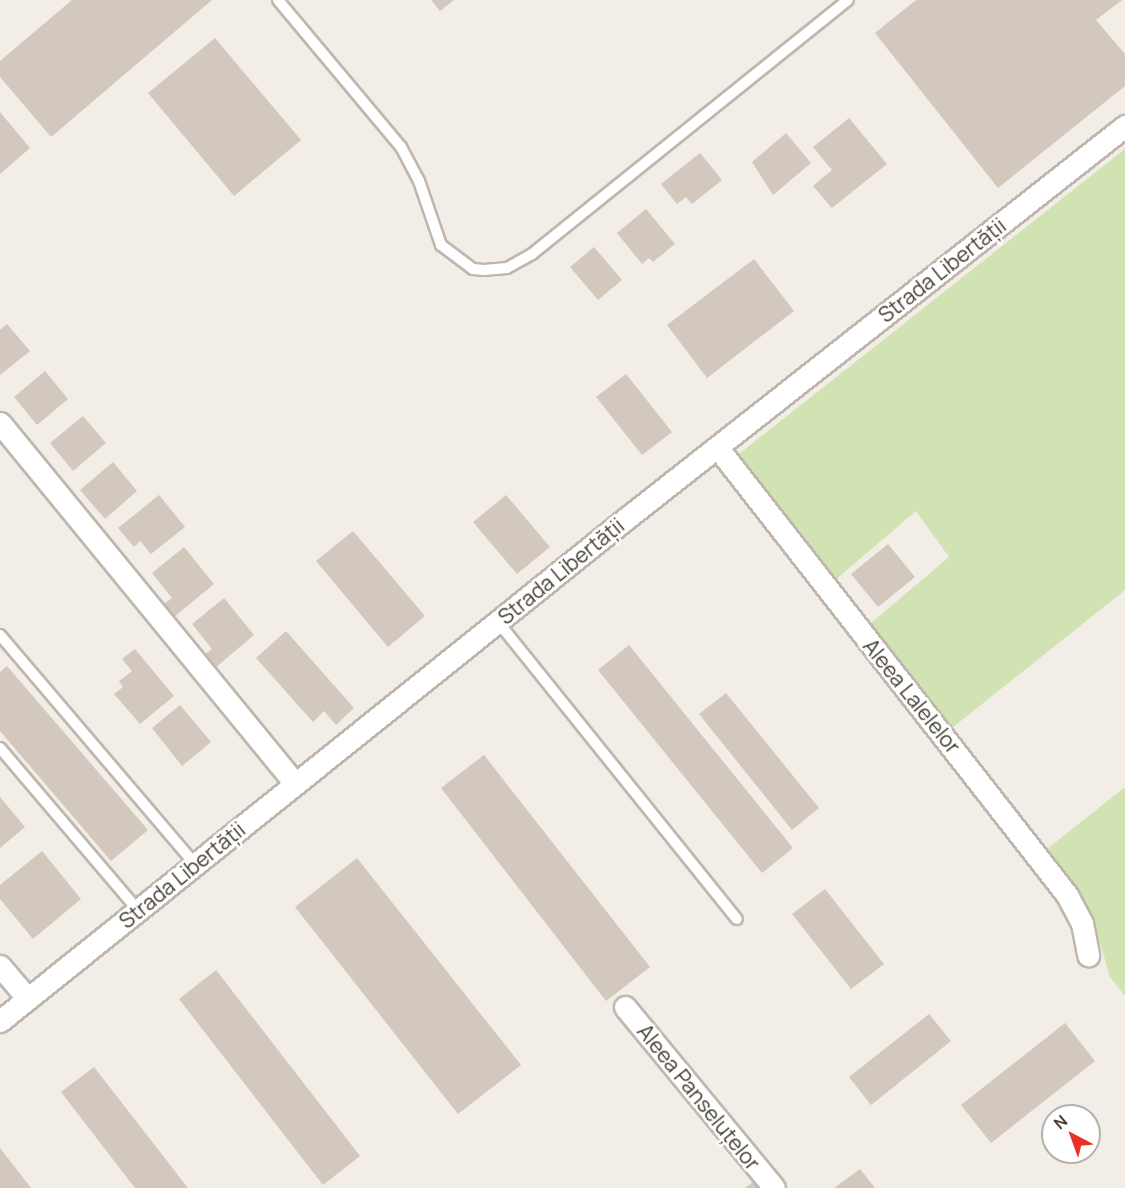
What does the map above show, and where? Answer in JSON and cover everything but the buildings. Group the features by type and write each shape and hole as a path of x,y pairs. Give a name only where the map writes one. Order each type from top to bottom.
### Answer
{"street":[{"name":"Strada Libertății","path":"0,1021 498,621 1125,126"},
{"path":"0,423 295,784"},
{"name":"Aleea Lalelelor","path":"717,447 1061,886 1082,922 1088,955"},
{"path":"0,966 28,999"},
{"name":"Aleea Panseluțelor","path":"625,1006 774,1188"}],"lane":[{"path":"278,0 401,147 419,181 441,246 473,269 484,270 507,268 531,254 848,0"},
{"path":"498,621 737,919"},
{"path":"0,635 195,864"},
{"path":"0,748 138,910"}],"green space":[{"path":"1125,149 1125,590 952,728 865,628 949,557 916,511 833,582 735,457"},
{"path":"1125,787 1125,996 1110,977 1094,923 1047,849"}]}
